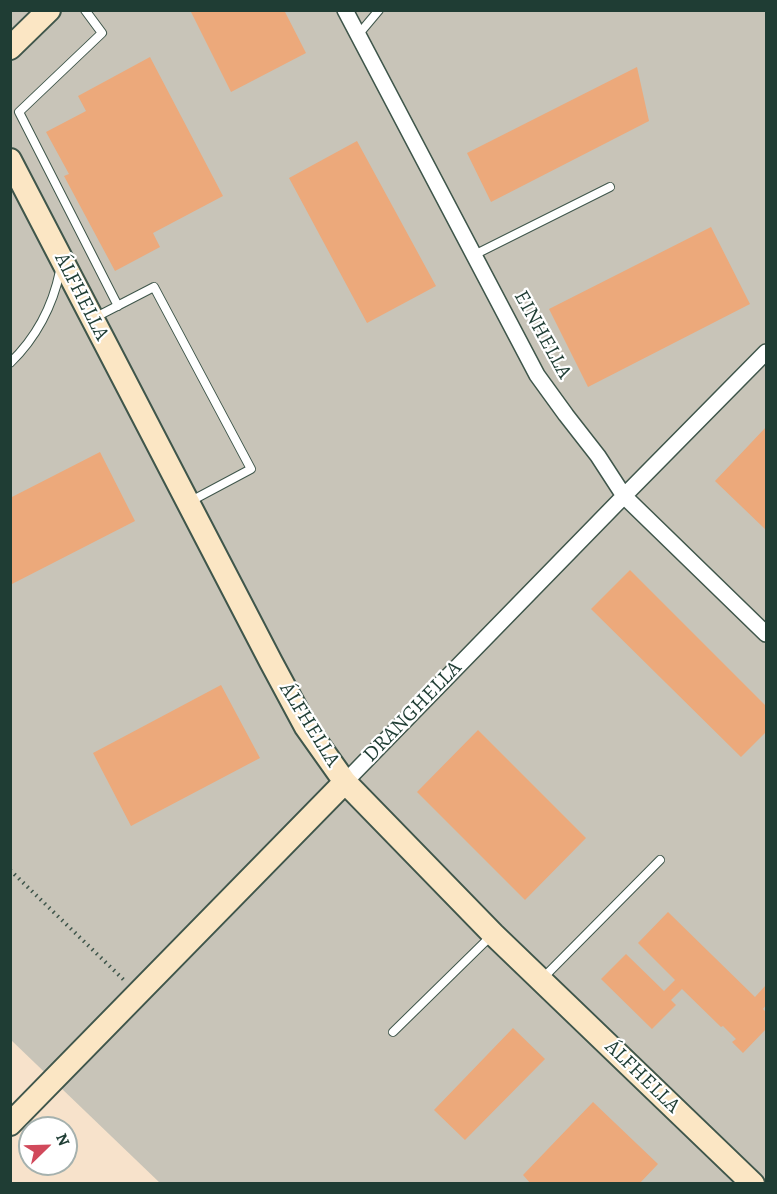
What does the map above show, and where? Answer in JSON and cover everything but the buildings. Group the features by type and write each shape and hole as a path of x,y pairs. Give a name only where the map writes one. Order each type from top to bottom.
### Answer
{"street":[{"path":"10,48 49,10"},
{"name":"EINHELLA","path":"345,10 537,375 598,456 624,495 766,634"},
{"name":"ÁLFHELLA","path":"10,160 306,727 345,782 493,934 753,1184"},
{"name":"DRANGHELLA","path":"10,1125 766,352"}],"lane":[{"path":"85,10 102,33 19,112 118,306"},
{"path":"358,35 379,10"},
{"path":"474,255 610,187"},
{"path":"10,363 31,339 42,321 58,281 63,260"},
{"path":"93,319 154,287 251,469 188,502"},
{"path":"540,980 660,860"},
{"path":"393,1032 493,934"}],"path":[{"path":"10,870 138,994"}],"shaded area":[{"path":"10,11 766,11 766,1183 160,1183 11,1040"}]}
